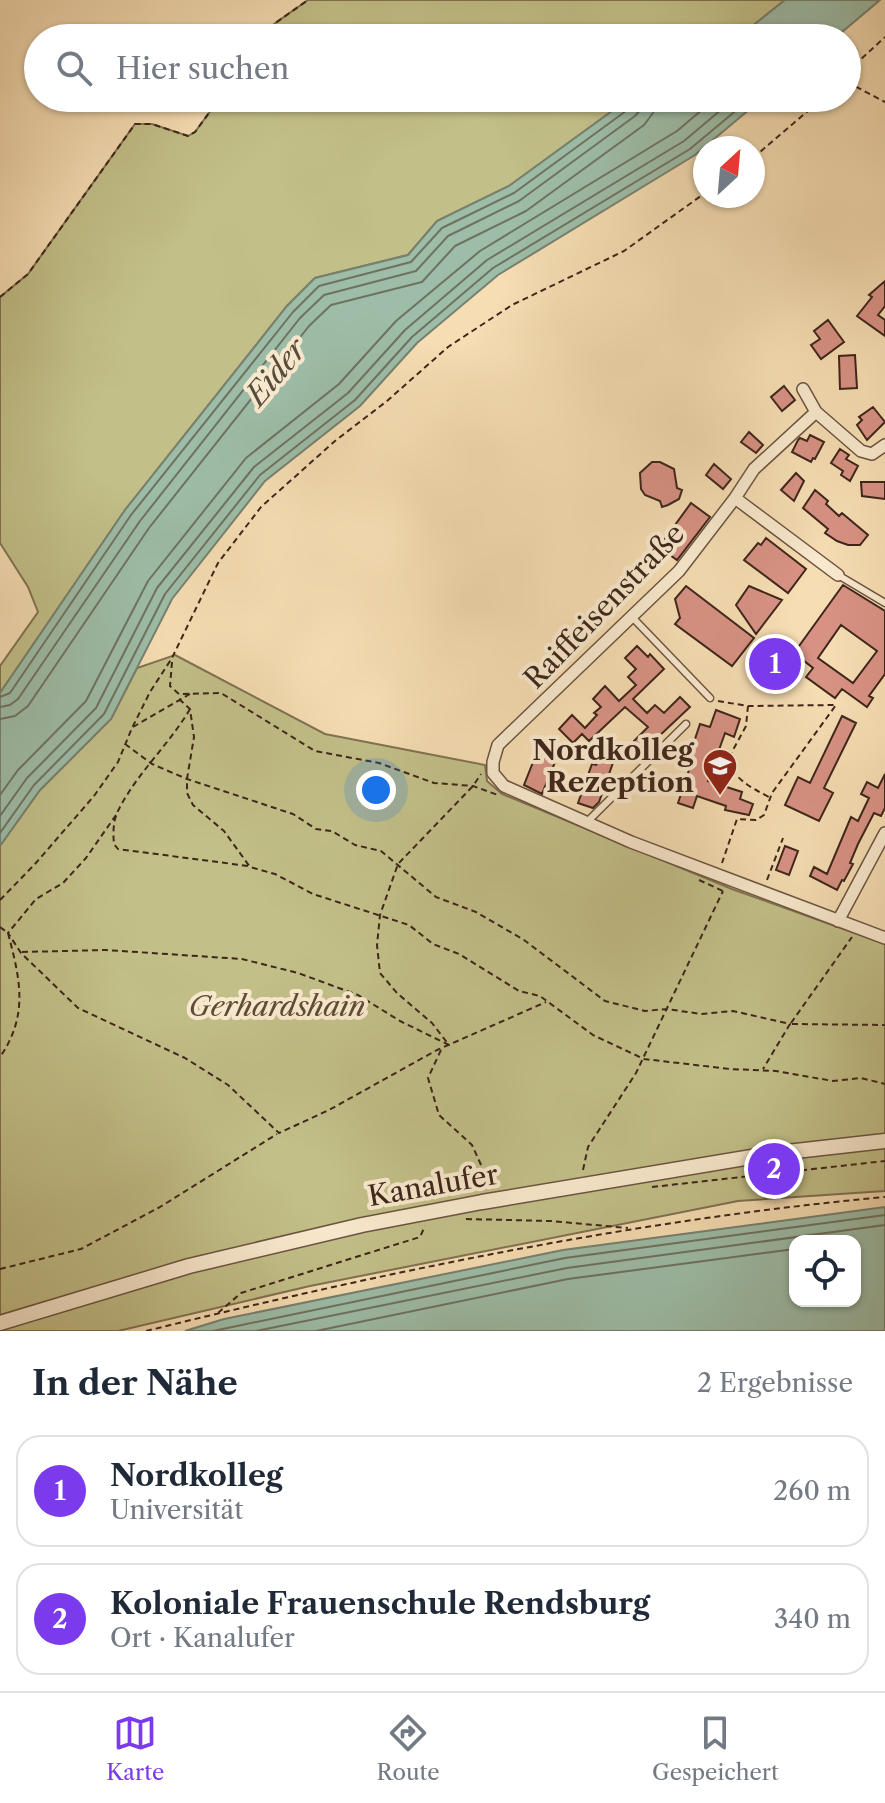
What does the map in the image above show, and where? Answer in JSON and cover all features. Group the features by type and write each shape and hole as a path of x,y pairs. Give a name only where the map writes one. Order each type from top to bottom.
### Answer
{"street":[{"path":"803,389 816,412 861,451 872,454 885,445"},
{"name":"Raiffeisenstraße","path":"493,773 498,745 679,571 754,469 816,412"},
{"path":"735,498 838,575"},
{"path":"493,773 504,786 586,823 885,938"},
{"path":"838,921 885,833"},
{"name":"Kanalufer","path":"0,1323 189,1266 362,1225 769,1154 885,1141"}],"lane":[{"path":"838,575 885,603"},
{"path":"632,617 710,698"},
{"path":"586,823 686,724"}],"path":[{"path":"274,24 308,0"},
{"path":"861,59 885,37"},
{"path":"861,89 885,102"},
{"path":"0,297 28,274 135,124 152,124 188,136 195,132 210,112"},
{"path":"765,148 807,112"},
{"path":"0,900 94,796 118,762 132,728 172,658 218,563 261,507 448,347 512,305 624,251 693,202"},
{"path":"172,658 170,686 179,694 221,693 315,751 379,763 434,783 473,786 499,796"},
{"path":"132,728 193,693"},
{"path":"710,698 748,706 836,705 770,797 764,815 756,820 737,819 718,875"},
{"path":"179,699 190,709 194,737 187,793 193,805 224,831 250,867"},
{"path":"748,706 746,726 727,761 732,772 744,784 770,797"},
{"path":"8,933 36,899 63,883 86,858 190,709"},
{"path":"125,744 152,764 187,779 293,814 316,829 332,831 355,845 381,851 436,897 476,912 524,940 605,1001 645,1011 667,1009 701,1014 733,1011 790,1024 885,1025"},
{"path":"449,1045 432,1023 397,993 380,973 377,945 380,915 398,864 473,786 481,773 493,773"},
{"path":"116,815 114,844 118,849 250,867 275,874 313,894 409,925 433,944 459,954 519,991 540,996 593,1035 644,1059 763,1070 833,1081 861,1078 885,1084"},
{"path":"765,885 783,838"},
{"path":"580,1186 588,1147 644,1059 723,891 694,879"},
{"path":"0,927 8,933 21,953 78,1008 185,1058 228,1085 279,1133"},
{"path":"763,1070 790,1024 859,928"},
{"path":"0,1057 18,1015 22,993 8,933"},
{"path":"21,953 106,950 242,959 298,973 358,995 400,1021 449,1045"},
{"path":"0,1269 81,1249 160,1207 279,1133 329,1110 442,1048 547,1001"},
{"path":"442,1048 428,1078 439,1115 472,1145 482,1167 488,1196"},
{"path":"652,1187 885,1161"},
{"path":"146,1331 427,1266 674,1222 885,1197"},
{"path":"217,1314 241,1293 420,1237 432,1211"},
{"path":"488,1214 457,1219 551,1221 633,1229"}],"green space":[{"path":"308,0 785,0 755,24 274,24"},
{"path":"210,112 611,112 509,186 437,221 408,255 315,278 287,306 125,510 0,693 0,666 38,612 28,587 0,543 0,297 28,274 135,124 152,124 188,136 195,132"},
{"name":"Gerhardshain","path":"175,655 325,734 485,765 487,781 502,794 732,889 885,944 885,1191 738,1201 310,1286 118,1331 0,1331 0,845 40,790 111,719 137,668"}],"water":[{"path":"785,0 880,0 852,24 755,24"},
{"name":"Eider","path":"611,112 746,112 718,136 693,136 693,156 498,275 417,343 360,406 265,481 172,599 111,719 40,790 0,846 0,693 125,510 287,306 315,278 408,255 437,221 509,186"},
{"path":"885,1207 885,1331 185,1331 224,1319 563,1250"}],"building":[{"path":"885,281 885,306 878,315 885,320 885,336 857,316 872,297 869,295"},
{"path":"828,320 844,342 821,359 811,345 820,339 814,331"},
{"path":"855,355 857,388 840,389 839,356"},
{"path":"784,386 795,400 782,411 771,397"},
{"path":"873,407 885,422 867,440 857,425 862,420 859,417"},
{"path":"749,432 763,445 756,453 741,442"},
{"path":"810,435 824,442 811,462 792,452 800,438 807,441"},
{"path":"840,449 849,455 846,459 858,466 850,481 841,475 843,471 831,463"},
{"path":"652,462 660,462 674,469 677,488 682,490 679,499 662,507 660,501 645,495 641,489 640,473"},
{"path":"714,464 731,479 723,489 706,475"},
{"path":"796,473 804,481 794,501 781,490"},
{"path":"861,482 885,482 885,499 862,496"},
{"path":"815,490 839,516 842,513 868,535 860,545 837,541 825,533 828,529 803,508"},
{"path":"691,503 710,517 677,560 659,547"},
{"path":"766,538 806,569 788,593 744,560"},
{"path":"843,585 885,611 885,674 869,696 873,698 867,707 842,689 835,698 806,677 813,668 794,653","holes":["841,625 877,651 853,683 818,658"]},
{"path":"686,586 754,638 732,666 675,624 680,618 675,599"},
{"path":"749,586 782,600 756,634 736,605"},
{"path":"637,646 664,669 633,699 647,713 655,705 664,713 680,697 690,707 657,738 659,740 645,755 633,742 648,727 625,707 589,741 582,734 573,743 559,729 572,715 585,728 601,707 593,699 605,686 619,701 636,685 628,677 636,669 625,658"},
{"path":"716,710 740,719 734,737 725,733 708,781 742,792 740,799 753,804 749,815 725,810 726,806 697,796 693,808 678,803 700,724 710,727"},
{"path":"842,716 856,723 824,788 833,793 819,821 785,805 798,777 810,783"},
{"path":"541,742 560,750 542,794 524,785"},
{"path":"596,753 614,760 599,802 593,808 578,803 592,764 597,765 593,762"},
{"path":"885,774 885,808 881,816 874,813 844,881 837,890 810,876 814,867 827,874 851,817 858,821 869,798 861,794 867,782 878,788"},
{"path":"785,846 798,851 789,875 776,870"}],"place":[{"name":"Nordkolleg","path":"775,664"},
{"name":"Nordkolleg Rezeption","path":"720,797"},
{"name":"Koloniale Frauenschule Rendsburg","path":"774,1169"}]}
